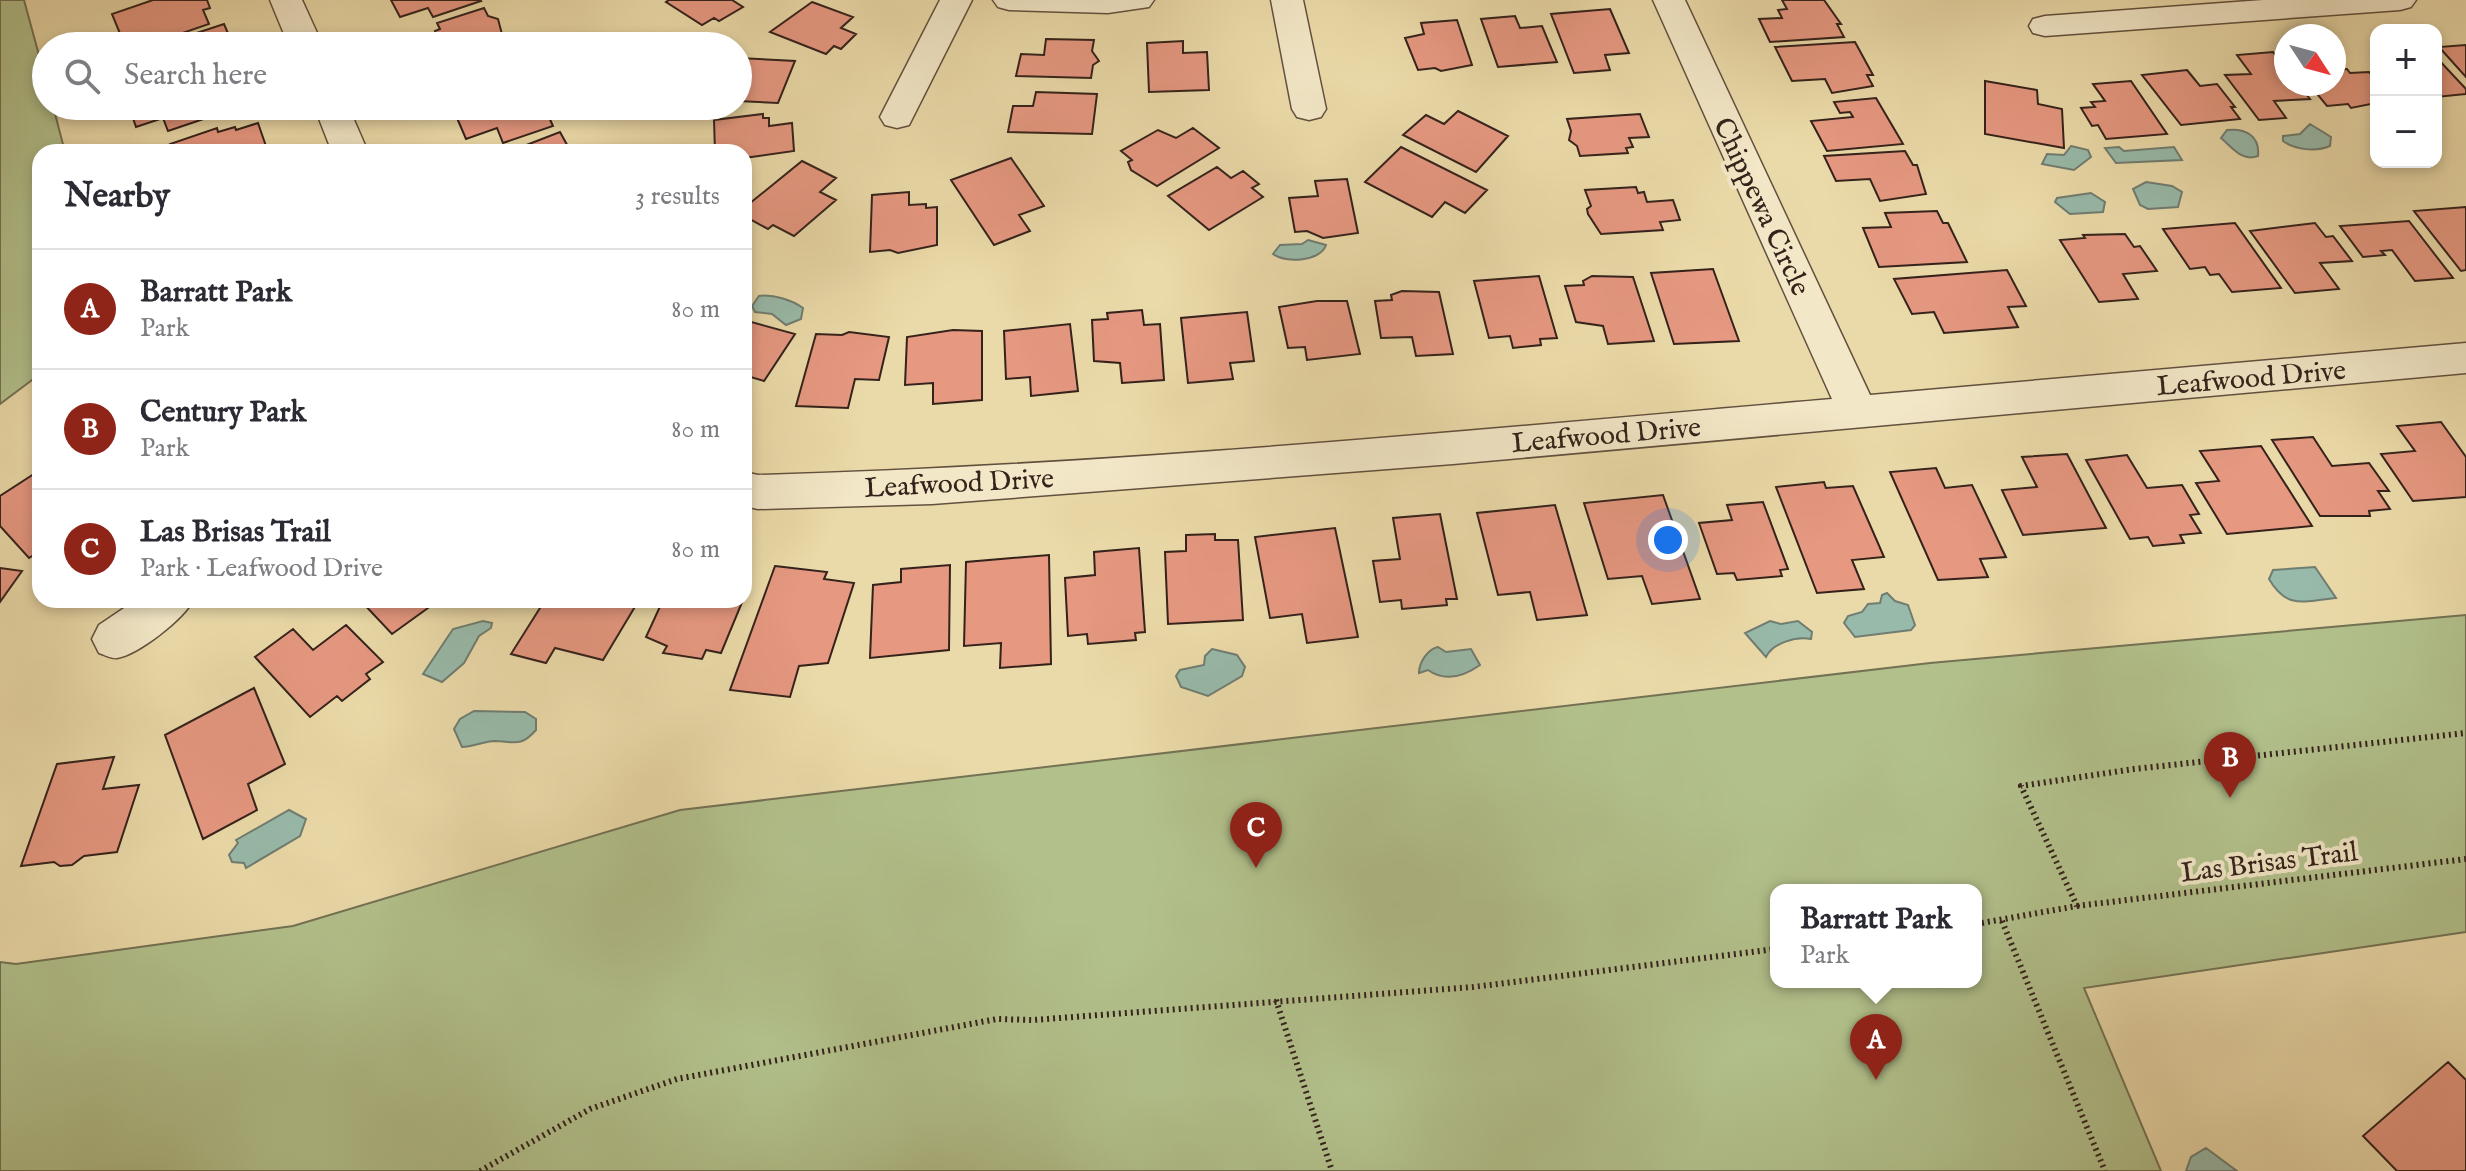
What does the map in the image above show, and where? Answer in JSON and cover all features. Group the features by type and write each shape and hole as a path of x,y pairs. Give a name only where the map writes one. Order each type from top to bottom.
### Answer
{"street":[{"path":"286,0 300,32"},
{"path":"897,117 956,0"},
{"path":"1009,0 1108,3 1138,0"},
{"path":"1287,0 1309,109"},
{"name":"Chippewa Circle","path":"1669,0 1858,412"},
{"path":"2045,26 2400,0"},
{"path":"337,120 347,144"},
{"name":"Leafwood Drive","path":"752,491 932,487 1453,448 2466,358"},
{"path":"115,639 160,608"}],"path":[{"path":"2077,906 2021,786 2134,769 2466,733"},
{"name":"Las Brisas Trail","path":"1982,923 2077,906 2466,859"},
{"path":"2002,921 2105,1171"},
{"path":"480,1171 590,1109 677,1079 997,1019 1033,1020 1473,987 1770,950"},
{"path":"1276,1000 1332,1171"}],"green space":[{"path":"0,0 24,0 33,32 32,120 57,120 63,144 32,144 32,380 0,404"},
{"path":"2466,615 2466,932 2084,988 2161,1171 0,1171 0,962 16,964 293,926 680,810 1930,663"}],"shaded area":[{"path":"2310,124 2331,137 2330,146 2306,149 2283,141 2283,136 2300,134"},
{"path":"2227,130 2240,130 2254,138 2258,156 2242,156 2234,150 2221,138"},
{"path":"2071,146 2088,150 2091,157 2074,170 2042,164 2047,154 2064,155"},
{"path":"2119,147 2124,151 2174,147 2182,160 2116,163 2105,148"},
{"path":"2146,182 2172,186 2182,192 2178,207 2148,209 2140,205 2133,189"},
{"path":"2091,193 2105,202 2103,212 2070,214 2055,202 2057,198"},
{"path":"1308,240 1326,245 1310,258 1294,260 1273,254 1280,245 1302,244"},
{"path":"759,296 776,297 799,305 803,308 801,319 786,325 772,314 755,312 752,306"},
{"path":"2315,567 2336,598 2297,601 2283,595 2269,579 2273,570"},
{"path":"1887,593 1895,601 1908,605 1915,625 1911,630 1855,637 1844,623 1848,616 1862,612 1868,604 1880,603 1882,595"},
{"path":"483,621 492,623 491,628 479,636 464,663 442,682 423,674 453,629"},
{"path":"1770,621 1781,624 1798,621 1812,632 1811,639 1786,642 1766,657 1745,633"},
{"path":"1438,647 1446,652 1471,649 1480,665 1467,673 1447,677 1428,670 1419,673 1425,657"},
{"path":"1212,649 1237,655 1245,667 1242,676 1208,696 1181,687 1176,676 1180,670 1204,665 1205,656"},
{"path":"474,711 525,712 536,719 536,730 517,742 491,741 462,747 454,729 460,719"},
{"path":"289,810 306,819 300,836 246,868 244,863 232,862 229,855 238,843 236,840"},
{"path":"2206,1148 2237,1171 2186,1171 2191,1157"}],"building":[{"path":"153,0 207,0 210,8 203,10 209,24 186,32 119,32 112,14"},
{"path":"391,0 481,1 433,17 428,8 400,17"},
{"path":"732,0 743,7 719,21 714,18 702,25 666,2"},
{"path":"1782,0 1824,0 1841,24 1837,24 1844,37 1770,42 1759,19 1782,18 1778,10 1787,9"},
{"path":"812,2 853,17 841,28 856,34 841,49 834,46 826,54 770,32"},
{"path":"484,8 488,16 498,19 501,32 435,32 440,29 437,23"},
{"path":"1610,9 1629,53 1605,55 1610,70 1574,73 1551,14"},
{"path":"1515,16 1520,28 1542,26 1557,62 1498,67 1481,19"},
{"path":"1457,20 1472,65 1441,71 1435,68 1418,70 1405,38 1424,34 1421,23"},
{"path":"224,24 227,32 200,32"},
{"path":"1046,39 1094,40 1092,51 1099,61 1093,65 1091,78 1016,76 1021,54 1044,55"},
{"path":"1183,41 1183,53 1207,52 1209,90 1149,92 1147,43"},
{"path":"1855,42 1873,75 1867,75 1873,86 1832,93 1825,79 1792,81 1775,47"},
{"path":"2466,45 2466,77 2442,50 2442,47"},
{"path":"2273,52 2274,96 2308,96 2310,99 2274,101 2286,118 2259,120 2225,75 2251,74 2237,55"},
{"path":"752,59 795,61 778,103 752,102"},
{"path":"2442,63 2466,89 2466,94 2442,96"},
{"path":"2346,69 2350,73 2370,73 2370,104 2351,108 2348,104 2327,106 2319,96 2346,96"},
{"path":"2187,70 2200,86 2217,84 2235,107 2231,107 2240,119 2181,125 2142,75"},
{"path":"1985,81 2037,90 2038,104 2062,109 2064,148 1985,134"},
{"path":"2131,81 2167,134 2106,139 2098,125 2092,126 2081,108 2095,107 2091,102 2105,101 2093,84"},
{"path":"1036,92 1097,94 1092,134 1008,132 1013,106 1033,106"},
{"path":"1876,98 1903,144 1827,151 1811,121 1853,117 1850,112 1840,113 1834,102"},
{"path":"1458,111 1508,136 1476,172 1403,135 1426,115 1444,124"},
{"path":"763,114 763,118 769,118 769,126 792,123 794,151 752,157 752,144 715,144 714,120 752,120 752,115"},
{"path":"1640,114 1649,137 1629,138 1633,147 1626,148 1628,153 1580,156 1577,146 1569,140 1571,131 1567,119"},
{"path":"134,120 157,120 136,127"},
{"path":"164,120 201,120 168,131"},
{"path":"458,120 550,120 553,126 503,143 497,128 466,139"},
{"path":"258,123 265,144 170,144 217,128 218,132 235,127 236,130"},
{"path":"1193,128 1219,148 1157,186 1131,170 1128,162 1132,160 1121,151 1158,130 1176,138"},
{"path":"560,132 567,144 529,144"},
{"path":"1401,147 1487,190 1465,213 1445,202 1432,217 1365,182"},
{"path":"1905,151 1913,165 1917,165 1926,194 1880,201 1870,179 1836,181 1824,156"},
{"path":"1011,158 1044,206 1019,215 1030,231 994,245 951,180"},
{"path":"802,161 836,178 820,192 836,200 794,236 773,225 768,229 752,220 752,202"},
{"path":"1217,167 1231,178 1243,171 1259,184 1252,188 1263,197 1209,230 1168,196"},
{"path":"1347,179 1358,233 1323,238 1307,231 1295,232 1289,198 1318,196 1315,181"},
{"path":"1636,187 1638,193 1644,192 1647,202 1673,200 1680,220 1660,222 1663,230 1601,234 1588,214 1587,209 1591,206 1585,190"},
{"path":"909,192 909,205 937,207 937,245 898,253 890,250 870,252 872,195"},
{"path":"2466,207 2466,270 2461,271 2414,211"},
{"path":"1937,211 1943,223 1948,223 1967,262 1879,267 1863,228 1891,227 1885,213"},
{"path":"2409,221 2453,278 2415,281 2392,250 2381,251 2385,255 2363,257 2340,226"},
{"path":"2235,223 2281,288 2232,292 2219,274 2210,275 2205,267 2190,269 2163,229"},
{"path":"2315,223 2326,237 2333,236 2352,261 2320,263 2339,289 2295,293 2250,231"},
{"path":"2125,234 2134,247 2140,246 2157,271 2123,274 2138,299 2099,302 2060,240 2085,238 2083,235"},
{"path":"1713,269 1739,341 1674,344 1651,273"},
{"path":"2007,270 2026,306 2008,307 2018,327 1944,333 1934,312 1912,314 1894,279"},
{"path":"1539,276 1557,338 1540,339 1541,345 1513,348 1510,336 1489,338 1474,281"},
{"path":"1592,276 1633,277 1654,341 1608,344 1603,326 1576,322 1565,286 1584,285 1583,281"},
{"path":"1402,291 1439,292 1453,354 1416,356 1412,337 1381,338 1375,301 1392,300 1391,295"},
{"path":"1317,301 1347,301 1360,354 1307,360 1305,347 1288,348 1279,307"},
{"path":"1142,310 1144,325 1160,324 1164,380 1122,383 1120,363 1094,361 1092,320 1108,319 1107,313"},
{"path":"1247,312 1254,361 1230,363 1233,379 1188,383 1181,318"},
{"path":"752,322 795,334 764,381 752,377"},
{"path":"1070,324 1078,391 1031,396 1030,377 1006,379 1004,331"},
{"path":"953,330 982,331 982,400 933,404 933,383 905,385 907,337"},
{"path":"849,332 889,337 879,380 855,379 848,408 796,406 816,334 842,335"},
{"path":"2441,422 2466,457 2466,497 2413,501 2381,454 2415,451 2397,426"},
{"path":"2313,437 2332,466 2369,463 2389,491 2378,491 2390,509 2369,511 2370,516 2320,516 2272,440"},
{"path":"2261,446 2312,526 2227,534 2196,483 2219,481 2200,451"},
{"path":"2067,454 2106,528 2023,535 2002,490 2037,487 2022,457"},
{"path":"2127,455 2147,488 2182,485 2199,514 2190,515 2201,533 2180,535 2184,543 2153,546 2148,537 2130,539 2086,460"},
{"path":"1936,468 1945,488 1972,485 2006,557 1980,559 1988,577 1938,580 1890,472"},
{"path":"32,475 32,556 29,558 0,526 0,496"},
{"path":"1824,482 1826,488 1853,486 1884,557 1852,560 1864,589 1817,593 1776,487"},
{"path":"1663,495 1700,599 1652,604 1642,576 1608,579 1584,503"},
{"path":"1763,502 1788,569 1780,570 1782,576 1737,580 1734,573 1717,574 1699,523 1732,520 1727,505"},
{"path":"1555,505 1587,615 1537,620 1530,592 1498,595 1477,513"},
{"path":"1440,514 1457,599 1446,599 1447,605 1402,609 1401,600 1380,602 1373,561 1400,559 1393,518"},
{"path":"1335,528 1358,637 1307,643 1302,614 1270,618 1255,537"},
{"path":"1215,534 1215,540 1238,540 1243,620 1168,624 1165,552 1186,551 1186,535"},
{"path":"1139,548 1145,632 1135,633 1136,640 1088,644 1087,634 1068,636 1065,578 1095,575 1094,552"},
{"path":"1049,555 1051,664 1000,668 1001,643 964,646 966,562"},
{"path":"950,565 949,650 870,658 873,585 901,582 901,569"},
{"path":"775,566 827,572 824,579 854,583 828,663 799,666 790,697 730,690"},
{"path":"0,568 22,571 0,602"},
{"path":"368,608 428,608 392,634"},
{"path":"540,608 634,608 603,660 555,648 546,663 511,654"},
{"path":"659,608 740,608 721,653 706,650 702,659 663,653 667,646 646,637"},
{"path":"346,625 383,662 366,674 370,679 342,701 337,696 310,717 255,657 293,629 313,650"},
{"path":"254,688 285,764 248,784 257,810 203,839 165,735"},
{"path":"114,757 103,789 139,785 117,852 84,856 72,865 60,866 54,862 21,866 57,764"},
{"path":"2448,1062 2466,1080 2466,1171 2397,1171 2363,1136"}],"place":[{"name":"Century Park","path":"2230,798"},
{"name":"Las Brisas Trail","path":"1256,868"},
{"name":"Barratt Park","path":"1876,1080"}]}
